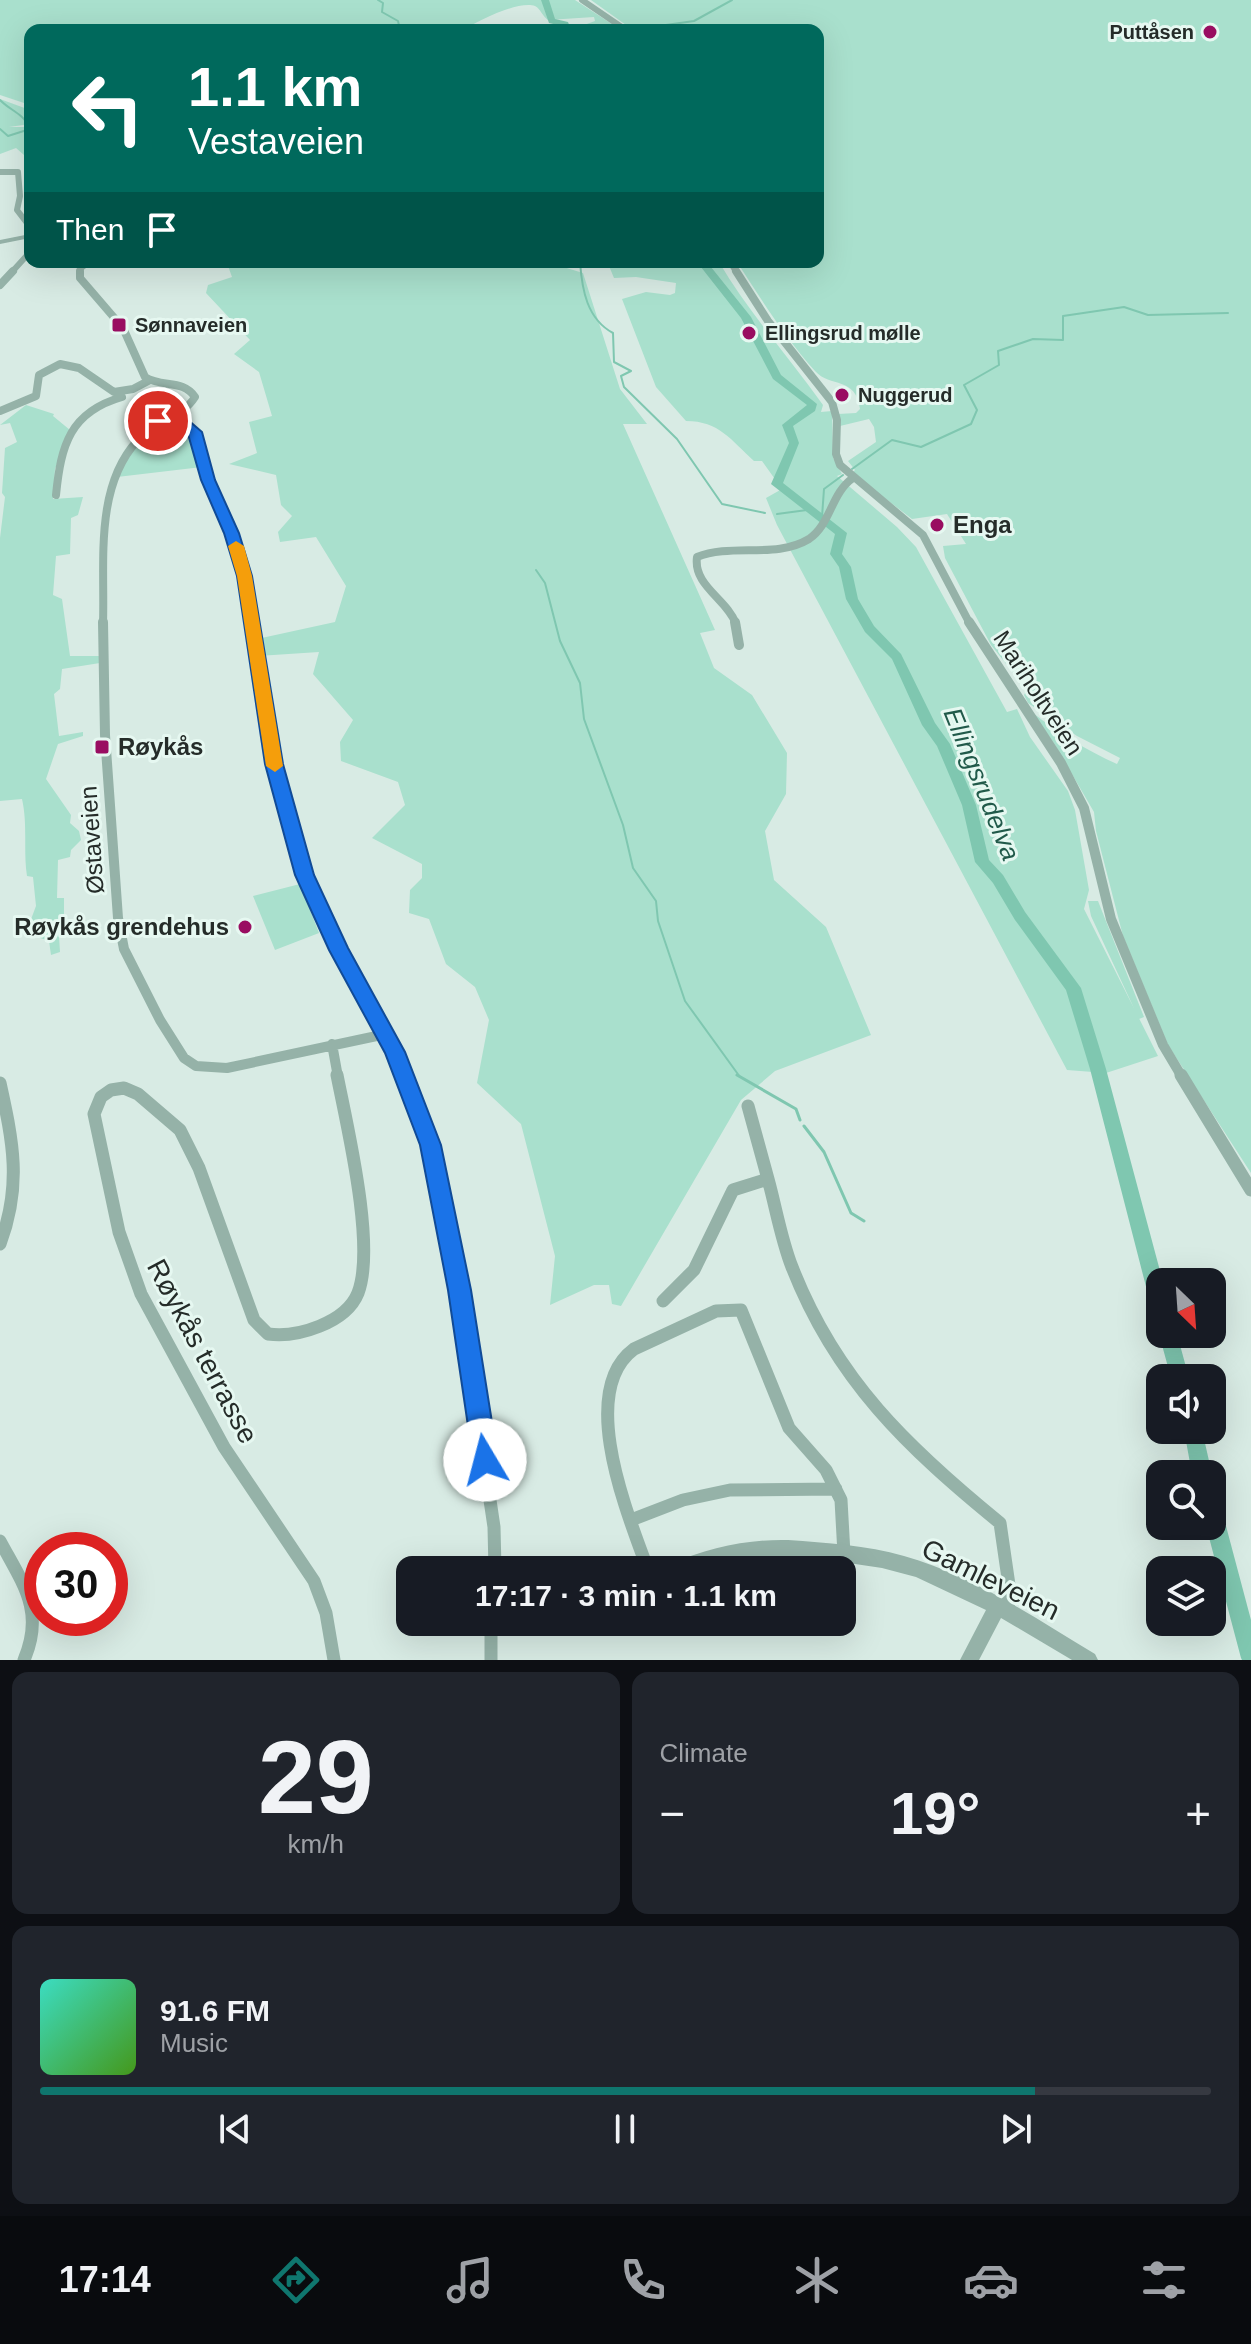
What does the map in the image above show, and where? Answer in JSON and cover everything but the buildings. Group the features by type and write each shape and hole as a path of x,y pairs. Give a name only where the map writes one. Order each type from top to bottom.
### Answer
{"street":[{"path":"582,0 617,24"},
{"path":"0,172 18,171 20,196 17,210 24,219"},
{"path":"0,242 24,237"},
{"path":"0,285 24,259"},
{"path":"81,268 80,278 95,291 124,329 140,371 150,380 184,386 195,395 188,408 166,418"},
{"name":"Mariholtveien","path":"734,268 768,321 832,402 837,420 840,465 923,535 972,628 1080,797 1104,898 1130,972 1163,1045 1251,1190"},
{"path":"0,411 36,396 39,375 55,366 69,365 81,369 112,392 127,391 150,380"},
{"path":"56,495 60,462 77,422 92,406 124,396 127,391"},
{"path":"166,418 194,430 210,487 239,554 274,764 305,875 335,943 386,1034 423,1123 439,1185 483,1440 495,1556"},
{"name":"Østaveien","path":"166,418 144,432 122,460 107,507 103,628 106,741 118,918 124,949 160,1020 184,1058 196,1066 213,1069 237,1066 386,1034"},
{"path":"739,645 735,620 728,608 707,588 697,568 697,557 713,552 778,550 809,539 825,524 841,487 853,478"},
{"name":"Røykås terrasse","path":"332,1044 354,1179 363,1272 359,1290 349,1306 333,1318 298,1333 285,1336 268,1334 254,1320 199,1168 180,1130 138,1094 124,1088 111,1090 101,1097 94,1114 119,1232 141,1294 224,1447 314,1581 326,1613 334,1660"},
{"path":"0,1083 17,1164 11,1210 0,1244"},
{"path":"748,1106 791,1265 817,1323 846,1372 899,1438 934,1471 1000,1523 1009,1585 1002,1610 969,1660"},
{"path":"663,1301 694,1270 733,1190 768,1179"},
{"path":"643,1556 615,1483 609,1453 608,1410 616,1370 634,1349 671,1334 721,1307 741,1310 789,1428 826,1470 836,1489 843,1515 844,1554"},
{"path":"631,1520 683,1500 730,1490 836,1489"},
{"path":"0,1541 34,1605 35,1631 24,1660"},
{"name":"Gamleveien","path":"715,1556 756,1549 844,1554 913,1567 1002,1610 1089,1660"},
{"path":"491,1636 491,1660"}],"green space":[{"path":"0,0 575,0 612,24 587,24 595,21 594,17 548,20 537,7 528,5 499,12 474,24 24,24 24,103 0,95"},
{"path":"591,0 1251,0 1251,1173 1168,1045 1123,936 1094,812 1033,713 1095,753 1117,764 1120,758 1077,736 1028,703 1024,695 1027,690 991,645 945,558 943,546 966,544 947,514 912,519 852,473 855,470 848,461 876,442 874,427 869,419 840,426 838,414 856,413 860,409 858,399 848,387 815,371 783,332 741,268 824,268 824,24 625,24"},
{"path":"0,99 24,108 24,125 9,127 24,127 24,155 16,148 0,154"},
{"path":"229,268 567,268 583,273 620,389 647,424 623,424 715,630 700,633 714,668 752,695 787,753 786,794 765,831 774,880 826,927 871,1035 775,1071 741,1100 621,1306 612,1304 609,1285 594,1285 550,1305 555,1256 521,1124 477,1083 489,1020 475,987 446,964 429,919 409,913 410,890 422,878 422,864 372,838 405,805 398,782 341,761 340,742 353,720 313,674 319,652 258,656 257,639 335,622 346,586 316,537 280,542 278,532 292,516 281,505 276,475 229,464 257,453 249,422 272,416 259,372 234,354 250,340 206,293 208,285 232,277"},
{"path":"610,268 723,268 823,405 821,412 832,411 833,458 842,474 837,476 916,547 1007,712 1017,709 1030,737 1068,791 1075,810 1089,890 1084,909 1158,1056 1106,1073 1067,1070 777,525 766,498 782,489 762,461 754,461 716,428 686,421 656,387 622,299 646,292 670,295 675,293 676,283 636,277 614,278"},
{"path":"26,405 54,414 70,430 55,469 53,499 83,497 78,515 71,518 70,554 56,556 53,595 62,599 70,656 100,656 100,663 62,669 60,689 54,694 59,736 83,732 83,736 58,744 46,779 71,815 70,823 79,831 81,840 71,850 70,857 58,860 57,898 64,898 64,930 59,936 60,952 51,955 49,941 32,935 30,922 36,906 33,877 27,876 22,799 0,801 0,538 5,497 2,493 5,448 17,442 10,423 0,425"},
{"path":"173,422 190,428 202,467 117,477 121,466 152,427"},
{"path":"300,884 319,933 275,950 253,896"},
{"path":"1088,901 1098,901 1144,1017 1139,1019 1091,916"}],"waterway":[{"path":"378,0 383,3 382,12 399,24"},
{"name":"Ellingsrudelva","path":"545,0 552,21 565,24"},
{"path":"673,24 694,21 732,0"},
{"path":"0,100 24,119"},
{"path":"0,129 8,136 24,131"},
{"path":"581,268 584,293 592,312 613,333 614,362 631,371 621,376 624,387 677,439 722,504 765,513"},
{"name":"Ellingsrudelva","path":"707,268 746,317 777,377 812,404 811,409 787,425 794,443 777,484 841,533 836,554 845,567 852,599 869,629 897,657 929,725 943,744 969,805 982,862 998,879 1020,916 1073,988 1098,1069 1150,1268"},
{"path":"852,469 892,440 921,447 971,424 977,410 964,385 999,365 998,351 1033,339 1063,340 1063,316 1124,307 1148,315 1228,313"},
{"path":"822,517 824,489 843,475"},
{"path":"777,514 807,510"},
{"path":"536,570 545,583 560,641 580,683 584,719 623,825 633,868 656,901 658,921 685,1001 740,1077"},
{"path":"740,1077 796,1109 800,1120"},
{"path":"804,1126 824,1152 851,1213 864,1221"},
{"name":"Ellingsrudelva","path":"1172,1348 1176,1364"},
{"name":"Ellingsrudelva","path":"1196,1444 1199,1460"},
{"name":"Ellingsrudelva","path":"1220,1540 1251,1658"}],"slow traffic":[{"path":"236,546 245,576 275,766"}],"place":[{"name":"Puttåsen","path":"1210,32"},
{"name":"Sønnaveien","path":"119,325"},
{"name":"Ellingsrud mølle","path":"749,333"},
{"name":"Nuggerud","path":"842,395"},
{"name":"Enga","path":"937,525"},
{"name":"Røykås","path":"102,747"},
{"name":"Røykås grendehus","path":"245,927"}],"route":[{"path":"158,421 166,418 183,423 195,432 208,480 231,533 245,576 274,764 305,875 339,950 395,1052 431,1145 452,1246 485,1460"}]}
